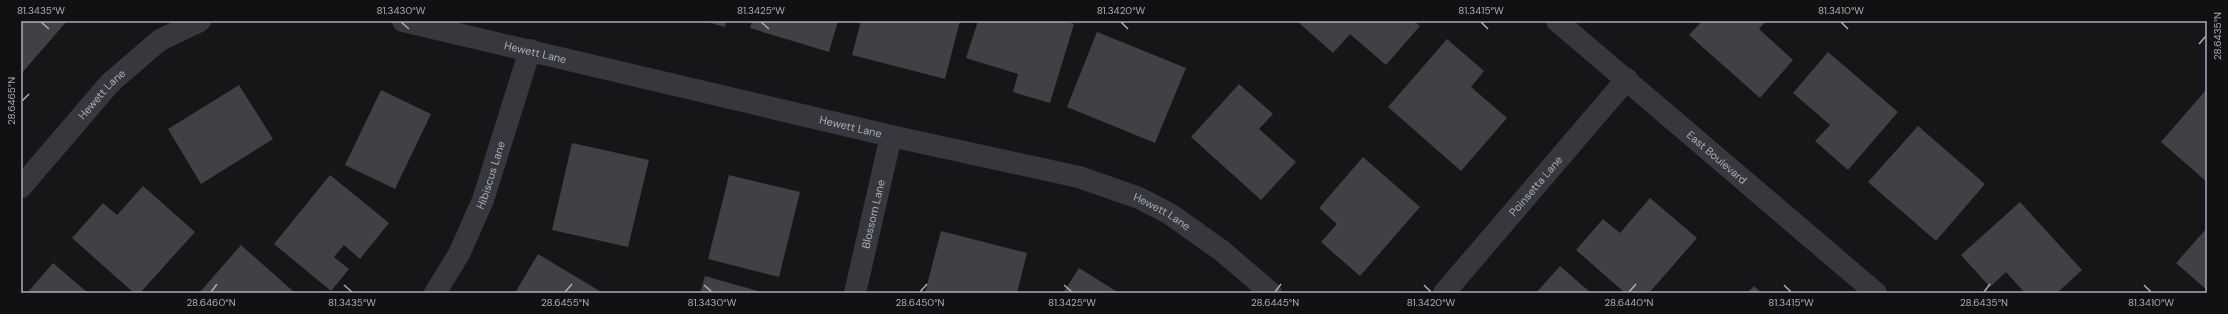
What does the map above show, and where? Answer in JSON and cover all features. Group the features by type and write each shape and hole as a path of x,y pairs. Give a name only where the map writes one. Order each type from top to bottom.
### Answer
{"street":[{"name":"Hewett Lane","path":"21,187 110,83 160,40 200,21"},
{"name":"Hewett Lane","path":"403,21 891,136 1079,177 1139,198 1170,214 1209,242 1271,293"},
{"name":"East Boulevard","path":"1557,21 1627,79 1876,293"},
{"name":"Hibiscus Lane","path":"435,293 459,254 483,200 530,50"},
{"name":"Poinsetta Lane","path":"1444,293 1627,79"},
{"name":"Blossom Lane","path":"855,293 891,136"}],"building":[{"path":"21,21 67,21 21,74"},
{"path":"704,21 726,21 725,27"},
{"path":"752,21 838,21 829,52 750,28"},
{"path":"861,21 960,21 945,79 852,55"},
{"path":"978,21 1063,21 1074,24 1050,103 1013,92 1018,74 966,58"},
{"path":"1414,21 1420,26 1386,65 1350,34 1333,53 1298,22"},
{"path":"1702,21 1766,21 1759,29 1793,60 1760,98 1689,35"},
{"path":"1097,32 1186,68 1155,143 1067,107"},
{"path":"1447,39 1484,71 1471,87 1507,118 1461,171 1388,107"},
{"path":"1828,52 1898,112 1848,170 1815,141 1830,125 1793,93"},
{"path":"1239,84 1273,114 1259,129 1296,162 1261,200 1191,137"},
{"path":"239,85 273,139 201,184 168,129"},
{"path":"381,90 431,114 395,189 345,165"},
{"path":"2205,91 2207,93 2207,182 2161,142"},
{"path":"1918,126 1985,184 1936,241 1868,182"},
{"path":"572,143 649,160 628,247 552,230"},
{"path":"1363,157 1420,207 1360,276 1321,242 1337,224 1319,208"},
{"path":"330,175 389,223 360,259 344,245 334,257 349,269 331,291 274,244"},
{"path":"729,175 800,192 779,277 708,259"},
{"path":"143,186 195,232 140,293 134,293 72,238 103,203 117,215"},
{"path":"1650,198 1697,238 1649,293 1625,293 1576,250 1603,219 1620,233"},
{"path":"2020,202 2082,270 2057,293 2025,293 2006,272 1990,287 1961,255"},
{"path":"2206,229 2207,230 2207,290 2176,263"},
{"path":"941,231 1027,253 1017,293 925,293"},
{"path":"241,245 295,293 199,293"},
{"path":"538,254 603,293 519,293 516,291"},
{"path":"53,263 88,293 27,293"},
{"path":"1560,266 1591,293 1536,293"},
{"path":"1079,268 1119,293 1063,293"},
{"path":"705,276 765,293 700,293"},
{"path":"1754,286 1762,293 1747,293"}]}
